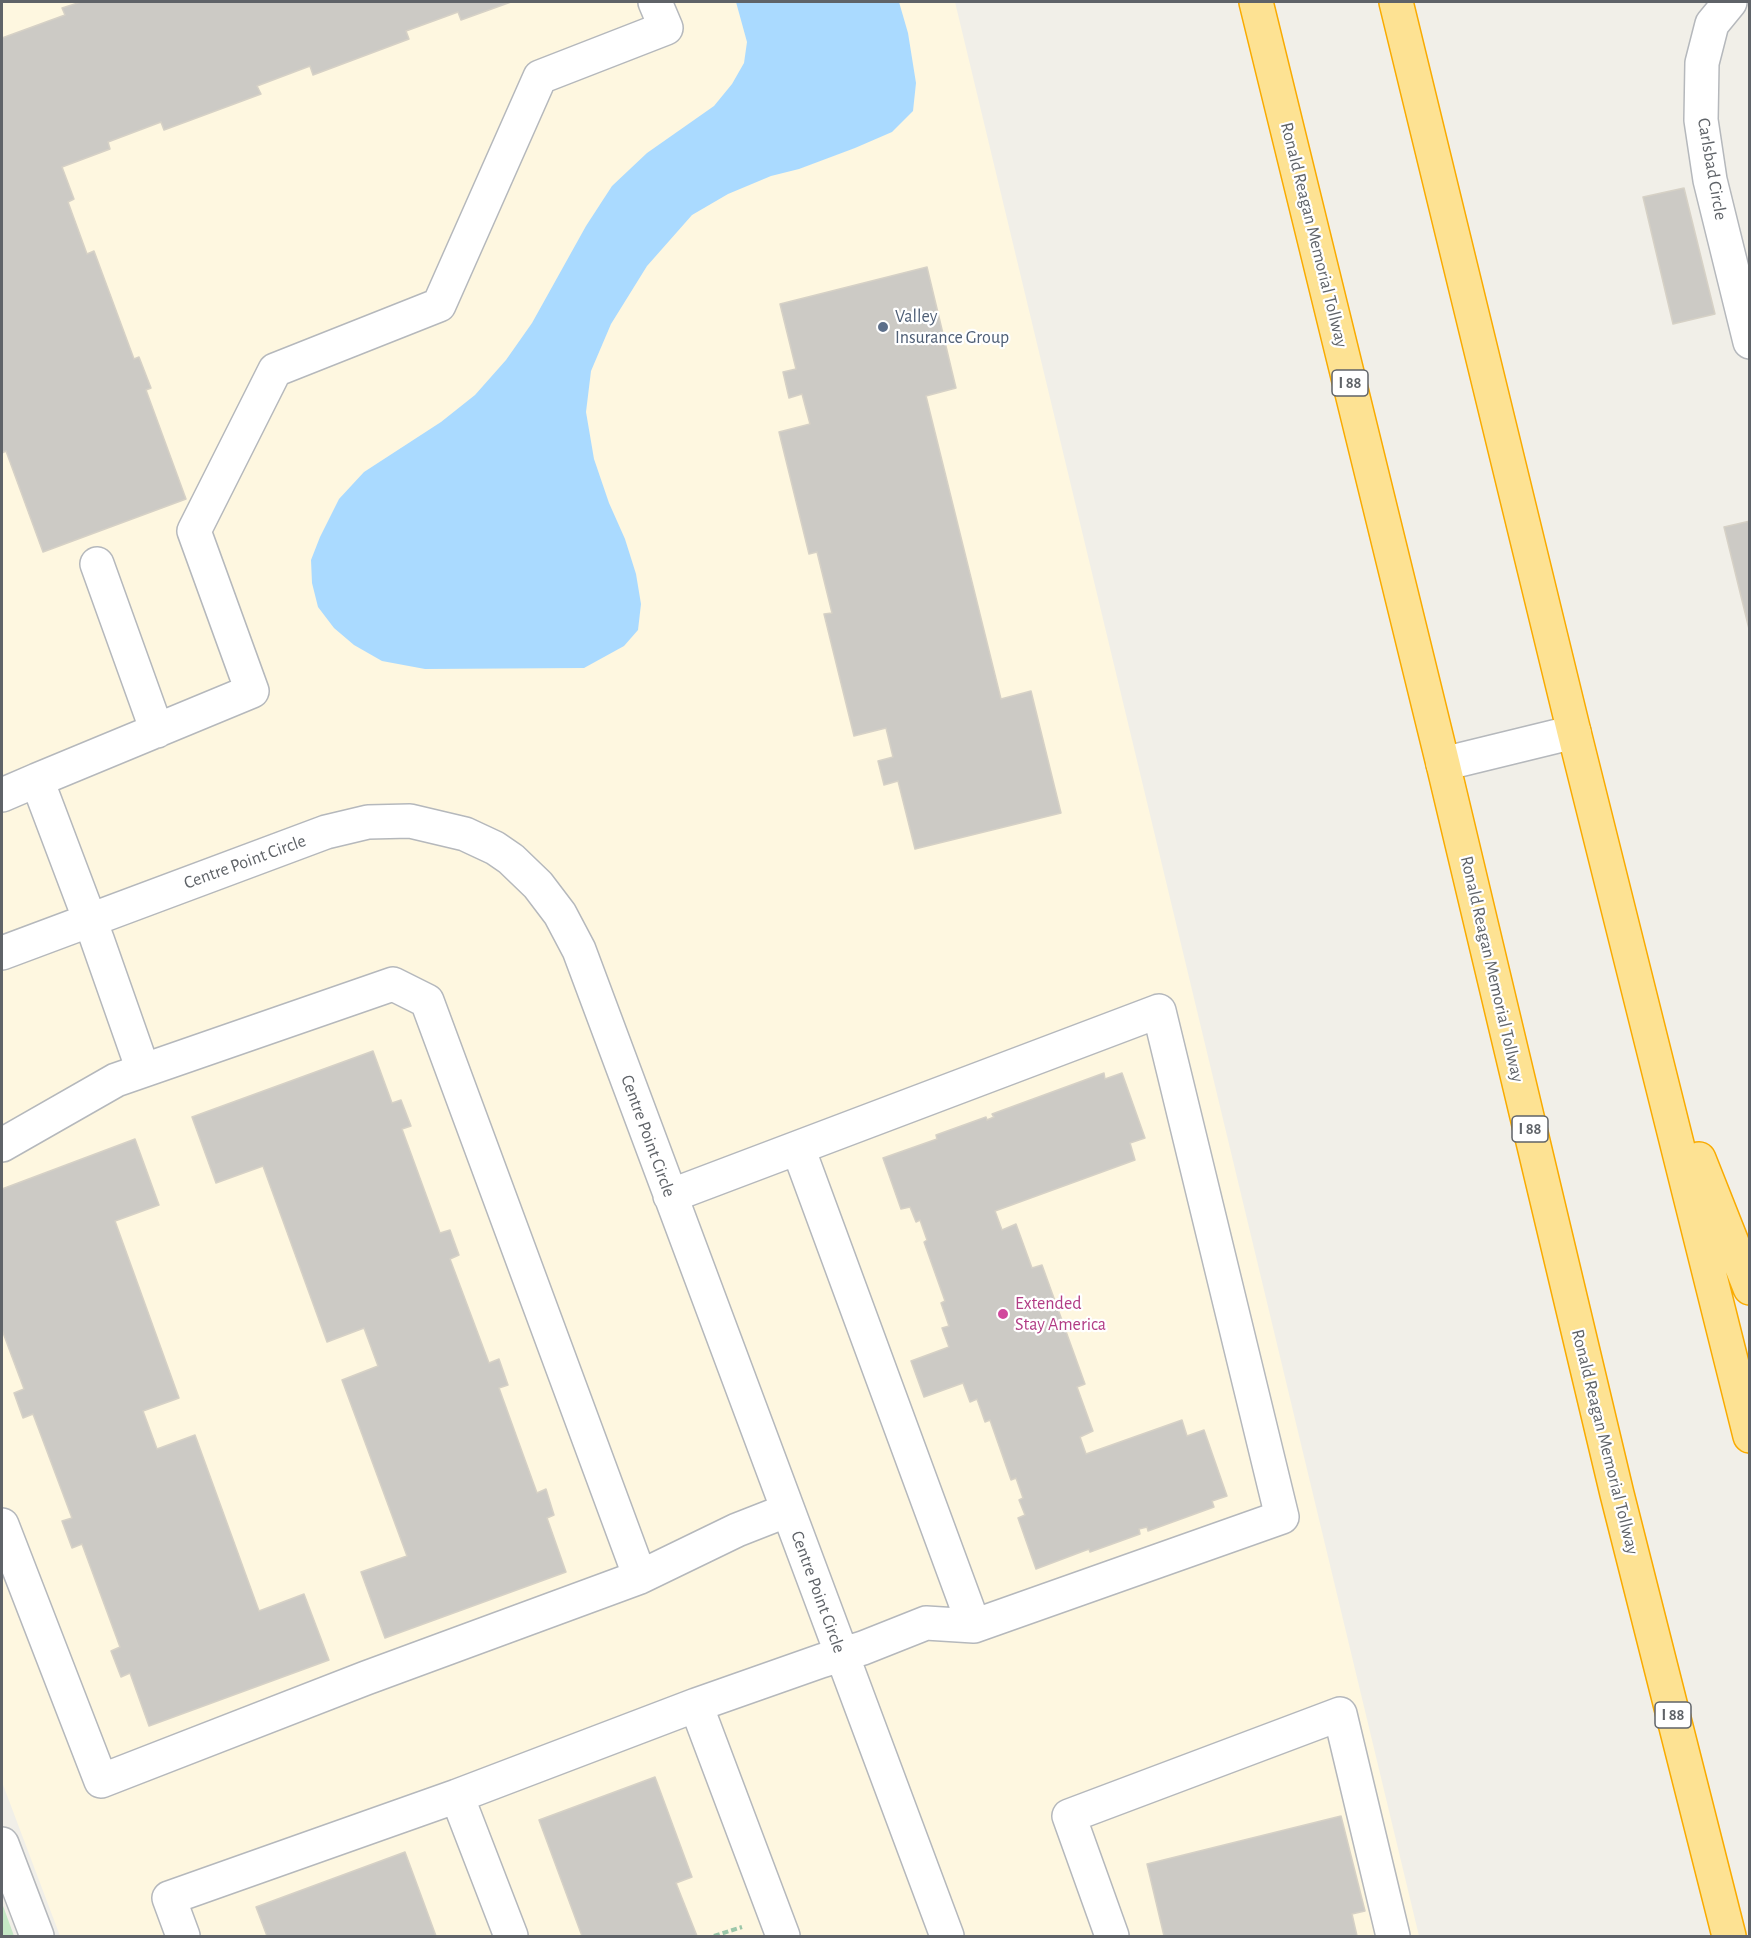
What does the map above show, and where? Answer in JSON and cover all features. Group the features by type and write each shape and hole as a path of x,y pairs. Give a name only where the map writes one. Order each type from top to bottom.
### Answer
{"highway":[{"name":"Ronald Reagan Memorial Tollway","path":"1256,2 1443,764 1614,1482 1729,1936"},
{"path":"1396,2 1749,1436"},
{"path":"1650,1035 1749,1288"}],"street":[{"path":"2,795 252,691 194,531 275,370 439,305 540,77 666,28 655,2"},
{"name":"Carlsbad Circle","path":"1730,2 1712,24 1702,63 1701,120 1710,180 1749,342"},
{"path":"97,564 157,730"},
{"path":"1443,764 1574,732"},
{"path":"37,780 143,1070"},
{"name":"Centre Point Circle","path":"2,953 348,825 368,822 410,821 480,840 511,860 538,885 571,933 947,1936"},
{"path":"2,1145 116,1080 393,984 427,1001 640,1577"},
{"path":"183,1936 169,1898 457,1796 696,1705 842,1653 863,1648 926,1623 974,1626 1282,1517 1159,1011 670,1196"},
{"path":"798,1148 974,1626"},
{"path":"2,1525 101,1781 366,1678 640,1577 737,1530 788,1510"},
{"path":"696,1705 783,1936"},
{"path":"1112,1936 1068,1816 1340,1714 1393,1936"},
{"path":"457,1796 511,1936"},
{"path":"2,1844 37,1936"}],"path":[{"path":"714,1936 750,1924"}],"shaded area":[{"path":"2,2 955,2 1419,1936 60,1936 2,1782"}],"green space":[{"path":"2,1903 14,1936 2,1936"}],"water":[{"path":"736,2 899,2 908,33 916,83 913,111 892,132 799,169 771,176 728,194 692,215 647,266 611,324 591,371 586,412 594,459 636,574 641,604 638,630 624,646 584,668 425,669 382,661 354,645 334,628 318,607 312,583 311,560 339,499 364,472 441,422 475,395 506,360 532,323 586,226 612,186 647,153 714,106 732,84 744,63 747,42"}],"building":[{"path":"81,2 511,2 461,20 458,12 406,31 409,39 313,75 310,66 257,86 261,94 164,130 161,122 108,142 110,149 62,167 74,199 68,202 87,254 94,251 134,359 139,357 151,388 146,390 186,499 43,552 6,451 2,453 2,38 65,15 62,8"},
{"path":"1684,188 1715,314 1673,324 1643,197"},
{"path":"927,267 956,388 926,396 1001,699 1031,691 1061,813 915,849 898,781 884,785 878,761 893,757 886,728 854,736 824,614 832,613 817,552 809,554 779,432 810,424 802,394 789,398 783,372 796,369 780,304"},
{"path":"1750,521 1750,633 1724,527"},
{"path":"373,1051 392,1103 401,1100 411,1126 402,1129 440,1233 450,1230 459,1255 450,1259 489,1363 499,1359 508,1385 499,1388 537,1493 546,1489 554,1515 547,1518 566,1572 385,1638 361,1572 407,1556 342,1380 378,1366 364,1328 327,1342 263,1166 216,1183 192,1117"},
{"name":"Extended Stay America","path":"1104,1073 1105,1079 1122,1073 1145,1138 1130,1143 1135,1160 995,1211 1002,1230 1016,1224 1032,1268 1042,1265 1085,1384 1077,1387 1093,1431 1080,1437 1086,1454 1182,1420 1187,1436 1204,1430 1227,1496 1212,1501 1214,1507 1148,1531 1147,1527 1139,1529 1140,1534 1090,1552 1089,1549 1036,1569 1018,1518 1025,1515 1019,1500 1023,1498 1016,1478 1011,1480 990,1420 985,1422 977,1399 970,1402 963,1383 924,1397 911,1361 949,1347 942,1328 949,1326 941,1303 945,1301 924,1242 927,1240 920,1220 916,1222 910,1207 901,1209 883,1158 937,1139 936,1135 986,1117 987,1120 994,1117 992,1114"},
{"path":"135,1139 159,1205 115,1221 179,1398 143,1411 157,1449 195,1435 259,1611 304,1594 329,1660 149,1726 130,1673 121,1677 111,1651 120,1647 82,1544 72,1548 62,1521 72,1518 33,1414 23,1418 14,1393 24,1389 2,1330 2,1189"},
{"path":"655,1777 692,1877 676,1883 697,1936 582,1936 539,1820"},
{"path":"1341,1816 1365,1911 1352,1914 1357,1936 1164,1936 1147,1864"},
{"path":"405,1852 436,1936 267,1936 256,1907"}],"place":[{"name":"Valley Insurance Group","path":"883,327"},
{"name":"Extended Stay America","path":"1003,1314"}]}
